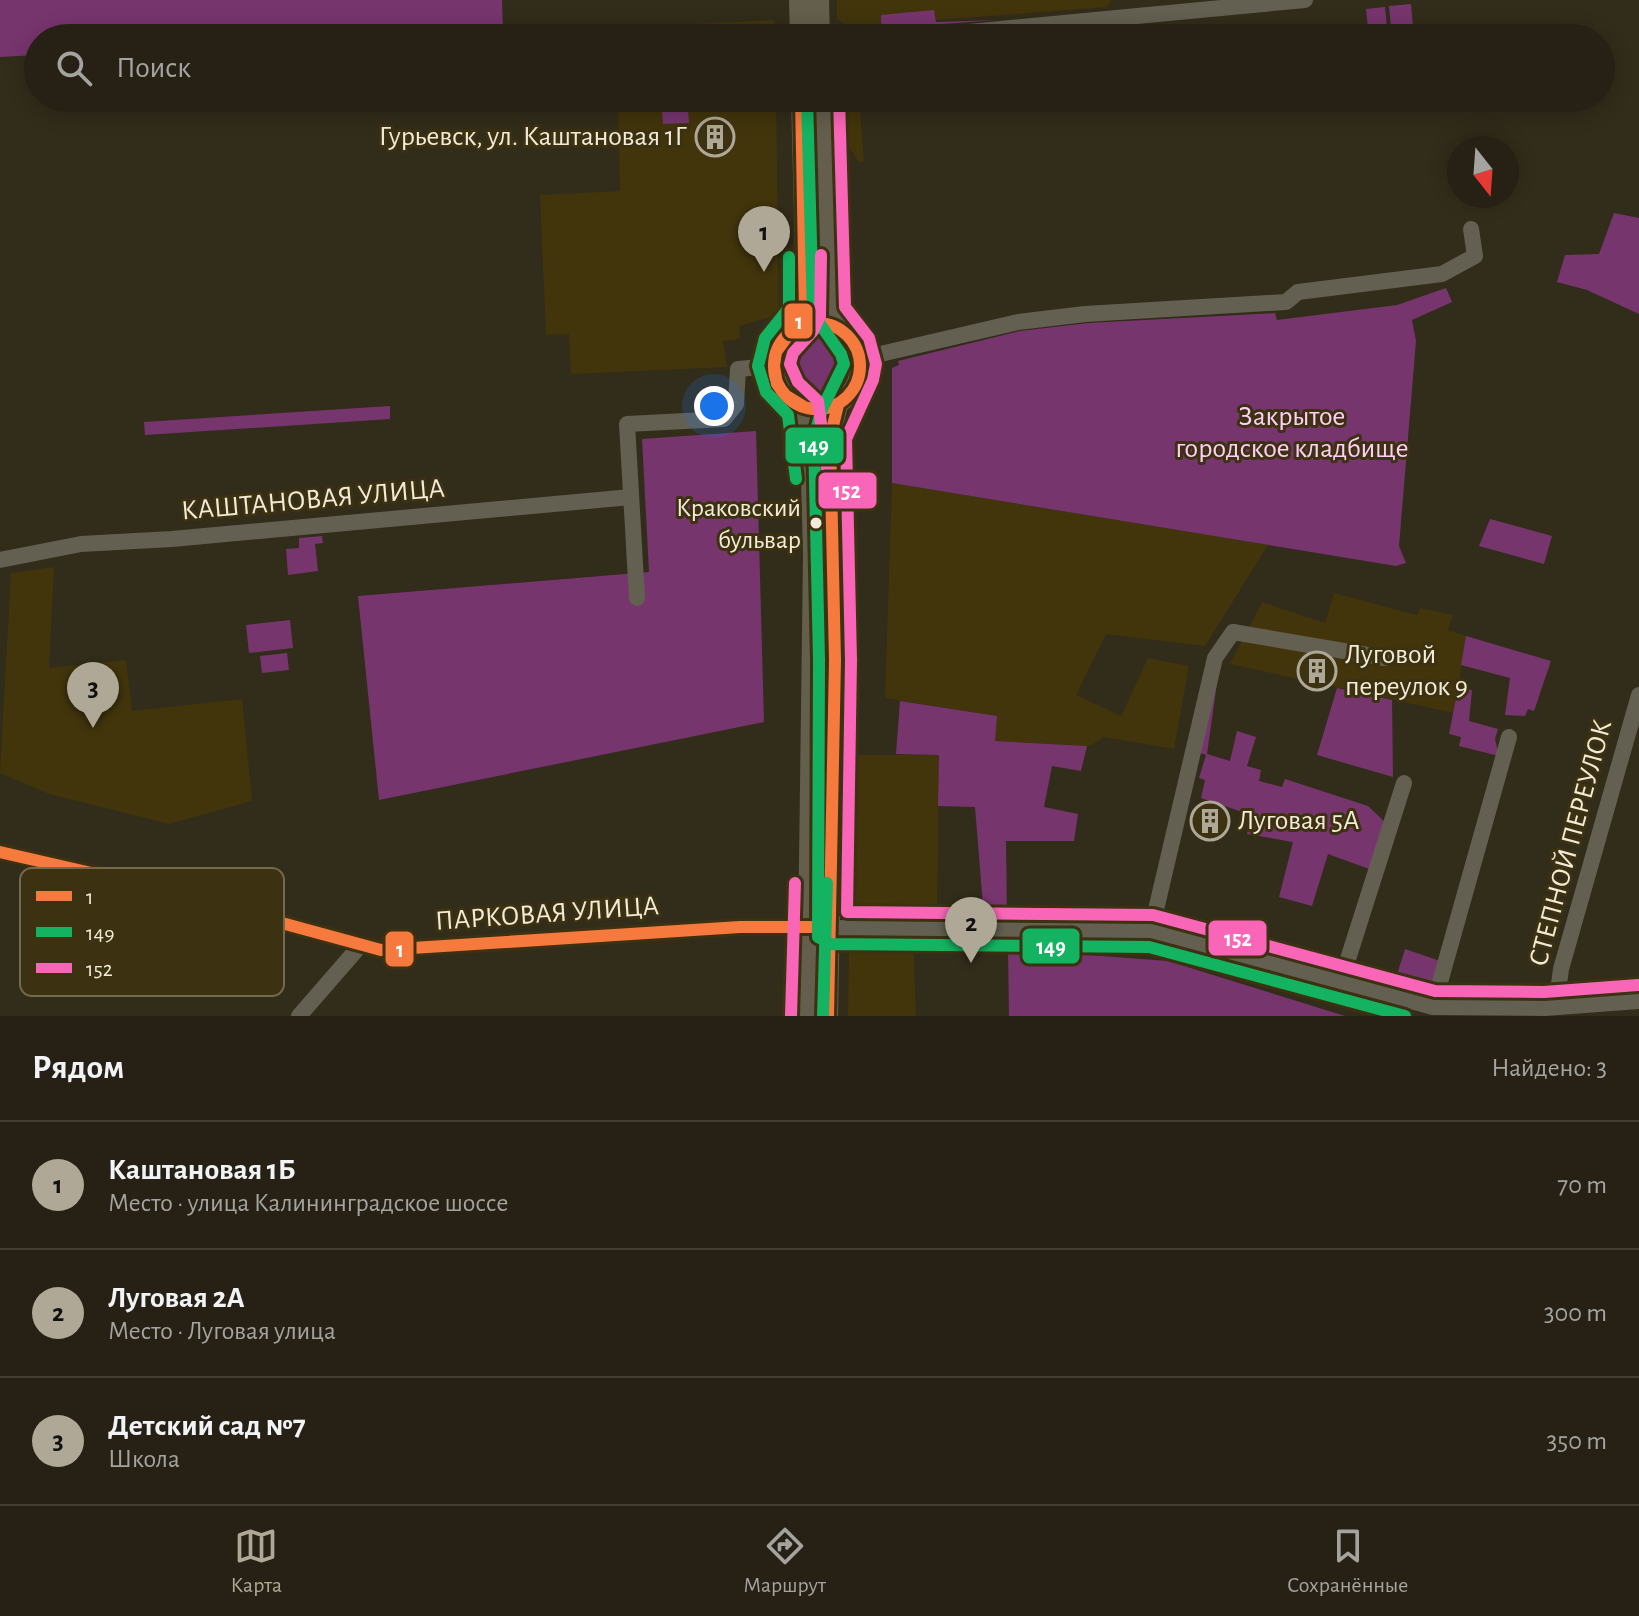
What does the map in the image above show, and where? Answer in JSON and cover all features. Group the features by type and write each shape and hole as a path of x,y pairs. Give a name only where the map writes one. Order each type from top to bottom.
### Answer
{"main road":[{"path":"799,0 800,24"},
{"path":"819,0 820,24"},
{"path":"798,327 805,313 806,293 801,112"},
{"path":"823,112 827,295 836,327"},
{"path":"814,323 836,327 851,339 859,359 854,391 838,405 822,410 803,406 785,395 777,384 774,366 776,352 786,336 798,327 814,323"},
{"path":"807,1016 821,928 835,660 830,438 838,405"},
{"path":"803,406 810,443 821,928 828,1016"}],"street":[{"path":"1015,24 1140,8 1305,0"},
{"path":"859,359 1018,322 1085,314 1286,302 1298,292 1442,274 1475,256 1471,229"},
{"path":"637,598 627,424 724,419 736,404 738,369 774,366"},
{"name":"КАШТАНОВАЯ УЛИЦА","path":"0,560 81,544 172,539 631,497"},
{"path":"1151,931 1215,658 1233,632 1385,658"},
{"name":"СТЕПНОЙ ПЕРЕУЛОК","path":"1556,1006 1561,969 1639,695"},
{"path":"1433,1007 1509,737"},
{"path":"1341,981 1404,783"},
{"name":"ПАРКОВАЯ УЛИЦА","path":"5,853 65,868"},
{"name":"ПАРКОВАЯ УЛИЦА","path":"284,923 359,947 381,950 740,927 1151,931 1433,1007 1556,1006 1639,1001"},
{"path":"299,1016 359,947"}],"shaded area":[{"path":"837,0 1112,0 1106,7 888,24 844,24 837,19"},
{"path":"774,20 774,24 696,24"},
{"path":"618,112 776,112 779,311 774,316 739,326 740,339 723,341 727,367 571,374 569,334 546,335 540,195 620,191"},
{"path":"842,112 860,112 864,162 859,162 845,141"},
{"path":"892,483 1268,545 1205,646 1106,634 1076,695 1121,716 1148,658 1189,666 1174,749 1104,737 1090,746 994,741 996,716 885,698"},
{"path":"54,567 49,668 126,660 132,711 242,699 252,801 169,824 49,794 0,773 11,573"},
{"path":"1334,593 1417,615 1420,608 1453,615 1448,630 1466,636 1454,713 1230,664 1262,602 1325,623"},
{"path":"853,755 939,755 937,918 843,909 844,812 849,812 850,799 844,798 845,773 851,773"},
{"path":"849,940 913,941 916,1016 848,1016"}],"green space":[{"path":"0,0 502,0 503,24 24,24 24,56 0,57"},
{"path":"1411,4 1413,24 1391,24 1389,6"},
{"path":"1385,7 1387,24 1368,24 1366,9"},
{"path":"934,10 936,22 997,20 882,24 881,15"},
{"path":"662,112 688,112 689,123 663,124"},
{"path":"1614,213 1639,218 1639,314 1587,290 1557,282 1565,255 1599,254"},
{"name":"Закрытое городское кладбище","path":"1446,288 1452,302 1412,320 1416,341 1399,546 1406,563 1396,566 892,483 892,368 899,365 898,361 1020,331 1088,323 1275,313 1277,320 1397,305"},
{"path":"817,336 838,345 847,366 838,387 817,396 796,387 787,366 796,345"},
{"path":"390,406 390,419 145,435 144,422"},
{"path":"756,431 764,722 379,800 358,596 649,572 642,439"},
{"path":"1490,519 1552,536 1544,564 1479,546"},
{"path":"322,536 323,543 315,544 318,571 288,575 286,549 299,548 299,538"},
{"path":"290,620 293,648 249,653 246,625"},
{"path":"1466,636 1551,661 1534,711 1528,709 1525,716 1505,715 1510,678 1461,665"},
{"path":"287,653 289,670 262,673 260,656"},
{"path":"1220,662 1207,754 1230,761 1237,731 1256,737 1247,766 1261,770 1259,781 1282,787 1285,779 1368,806 1387,824 1372,870 1328,854 1312,906 1279,897 1293,842 1247,834 1251,815 1201,798 1205,780 1199,778 1206,755 1200,753"},
{"path":"1337,688 1392,700 1393,777 1317,755"},
{"path":"1458,688 1472,690 1469,721 1498,729 1495,739 1499,756 1459,746 1461,737 1449,734"},
{"path":"900,701 997,716 995,741 1087,746 1081,771 1052,766 1044,807 1078,814 1074,841 1006,841 1007,918 984,918 975,807 938,806 939,755 896,754"},
{"path":"1008,949 1168,961 1345,1016 1009,1016"},
{"path":"1405,949 1443,962 1435,989 1429,991 1394,984"}],"transit line":[{"name":"1","path":"801,112 805,313 776,352 774,366 777,384 785,395 803,406"},
{"name":"149","path":"807,112 813,314 841,354 844,364 822,409 814,437 819,660 818,937 831,944 1149,947 1405,1016"},
{"name":"152","path":"839,112 845,307 869,338 876,364 873,380 846,439 851,660 847,912 1153,915 1435,991 1544,992 1638,985"},
{"name":"152","path":"821,255 820,316 813,331 793,353 790,364 798,382 818,401 828,475"},
{"name":"149","path":"789,257 789,308 765,338 758,366 766,392 788,415 796,479"},
{"name":"1","path":"817,323 841,330 853,342 860,366 853,390 841,402 817,409 793,402 781,390 774,366 781,342 793,330 817,323"},
{"name":"1","path":"828,1016 835,660 830,438 838,405"},
{"name":"1","path":"0,852 70,868"},
{"name":"152","path":"791,1016 795,883"},
{"name":"149","path":"823,1016 827,883"},
{"name":"1","path":"284,924 381,950 740,927 811,927"}],"place":[{"name":"Гурьевск, ул. Каштановая 1Г","path":"715,137"},
{"name":"Каштановая 1Б","path":"764,272"},
{"name":"Краковский бульвар","path":"816,523"},
{"name":"Луговой переулок 9","path":"1317,671"},
{"name":"Детский сад №7","path":"93,728"},
{"name":"Луговая 5А","path":"1210,821"},
{"name":"Луговая 2А","path":"971,963"}]}
